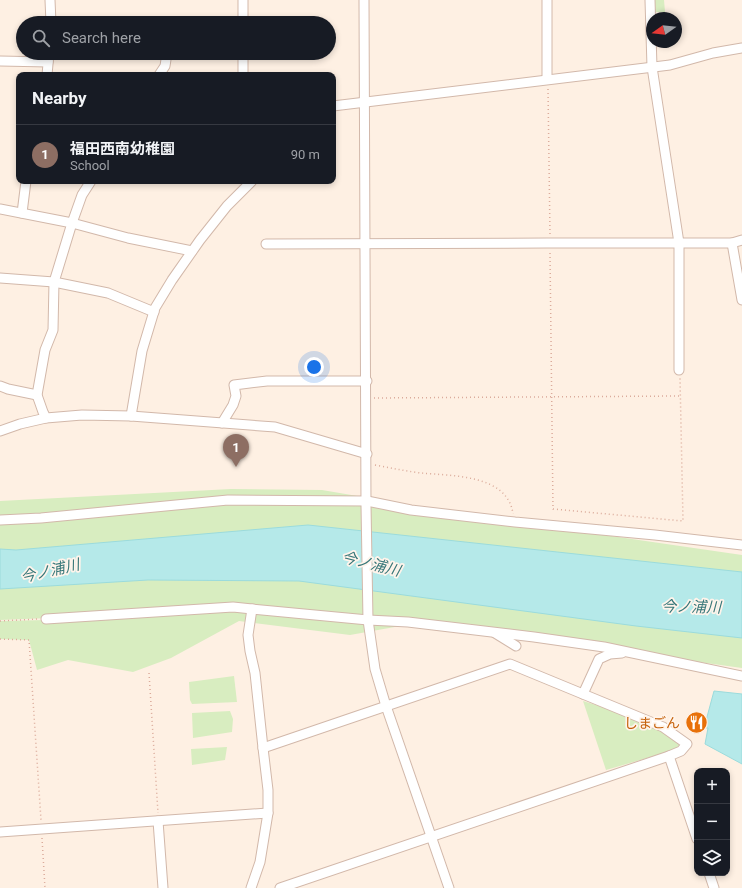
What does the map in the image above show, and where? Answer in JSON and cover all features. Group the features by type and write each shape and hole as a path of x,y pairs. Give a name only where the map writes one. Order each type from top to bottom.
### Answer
{"street":[{"path":"50,0 51,16"},
{"path":"243,16 244,0"},
{"path":"364,0 367,381 366,503 368,619 375,669 386,706 449,888"},
{"path":"547,0 547,79"},
{"path":"650,0 652,67 678,243 679,370"},
{"path":"336,106 652,67 742,48"},
{"path":"0,61 16,60"},
{"path":"47,72 48,60"},
{"path":"161,72 166,66 166,60"},
{"path":"243,60 243,72"},
{"path":"22,213 26,184"},
{"path":"46,418 36,394 45,350 53,330 54,282 82,195 89,184"},
{"path":"131,416 142,351 155,308 192,251 227,206 249,184"},
{"path":"0,209 72,223 128,238 192,251"},
{"path":"266,244 732,243 742,240"},
{"path":"732,243 742,300"},
{"path":"0,278 54,282 108,293 154,312"},
{"path":"222,423 233,405 236,396 234,385 267,381 367,381"},
{"path":"0,386 36,394"},
{"path":"0,430 46,418 82,415 131,416 275,427 367,459"},
{"path":"0,520 41,518 228,500 366,503 411,510 514,522 655,535 742,545"},
{"path":"46,619 232,607 408,622 493,632 627,652 742,676"},
{"path":"251,888 260,862 268,813 268,790 255,673 248,635 252,609"},
{"path":"493,632 516,646"},
{"path":"583,694 599,659 610,654 627,652"},
{"path":"263,748 510,664 663,726 687,744 681,751 669,756 280,888"},
{"path":"669,756 694,830"},
{"path":"0,832 268,813"},
{"path":"158,821 163,888"},
{"path":"710,876 714,888"}],"path":[{"path":"547,79 553,509 683,521 679,370"},
{"path":"367,398 680,396"},
{"path":"367,459 405,471 478,479 493,485 505,495 512,507 514,522"},
{"path":"0,621 46,619"},
{"path":"0,639 29,640 45,888"},
{"path":"149,673 158,821"}],"green space":[{"path":"650,0 664,0 665,12 651,12"},
{"path":"231,489 322,490 487,518 742,555 742,668 417,623 350,635 239,621 171,658 133,672 68,660 37,670 29,640 0,639 0,621 47,620 49,618 0,620 0,501"},
{"path":"234,676 237,702 192,704 190,700 189,682"},
{"path":"583,701 651,722 685,747 606,770"},
{"path":"230,711 233,719 232,732 193,738 192,713"},
{"path":"227,747 225,760 192,765 191,749"}],"water":[{"name":"今ノ浦川","path":"308,525 742,572 742,638 636,626 299,581 148,580 0,589 0,549 16,550"},
{"path":"714,691 742,694 742,764 705,744 708,728 704,728"}],"place":[{"name":"福田西南幼稚園","path":"236,467"},
{"name":"しまごん","path":"696,723"}]}
